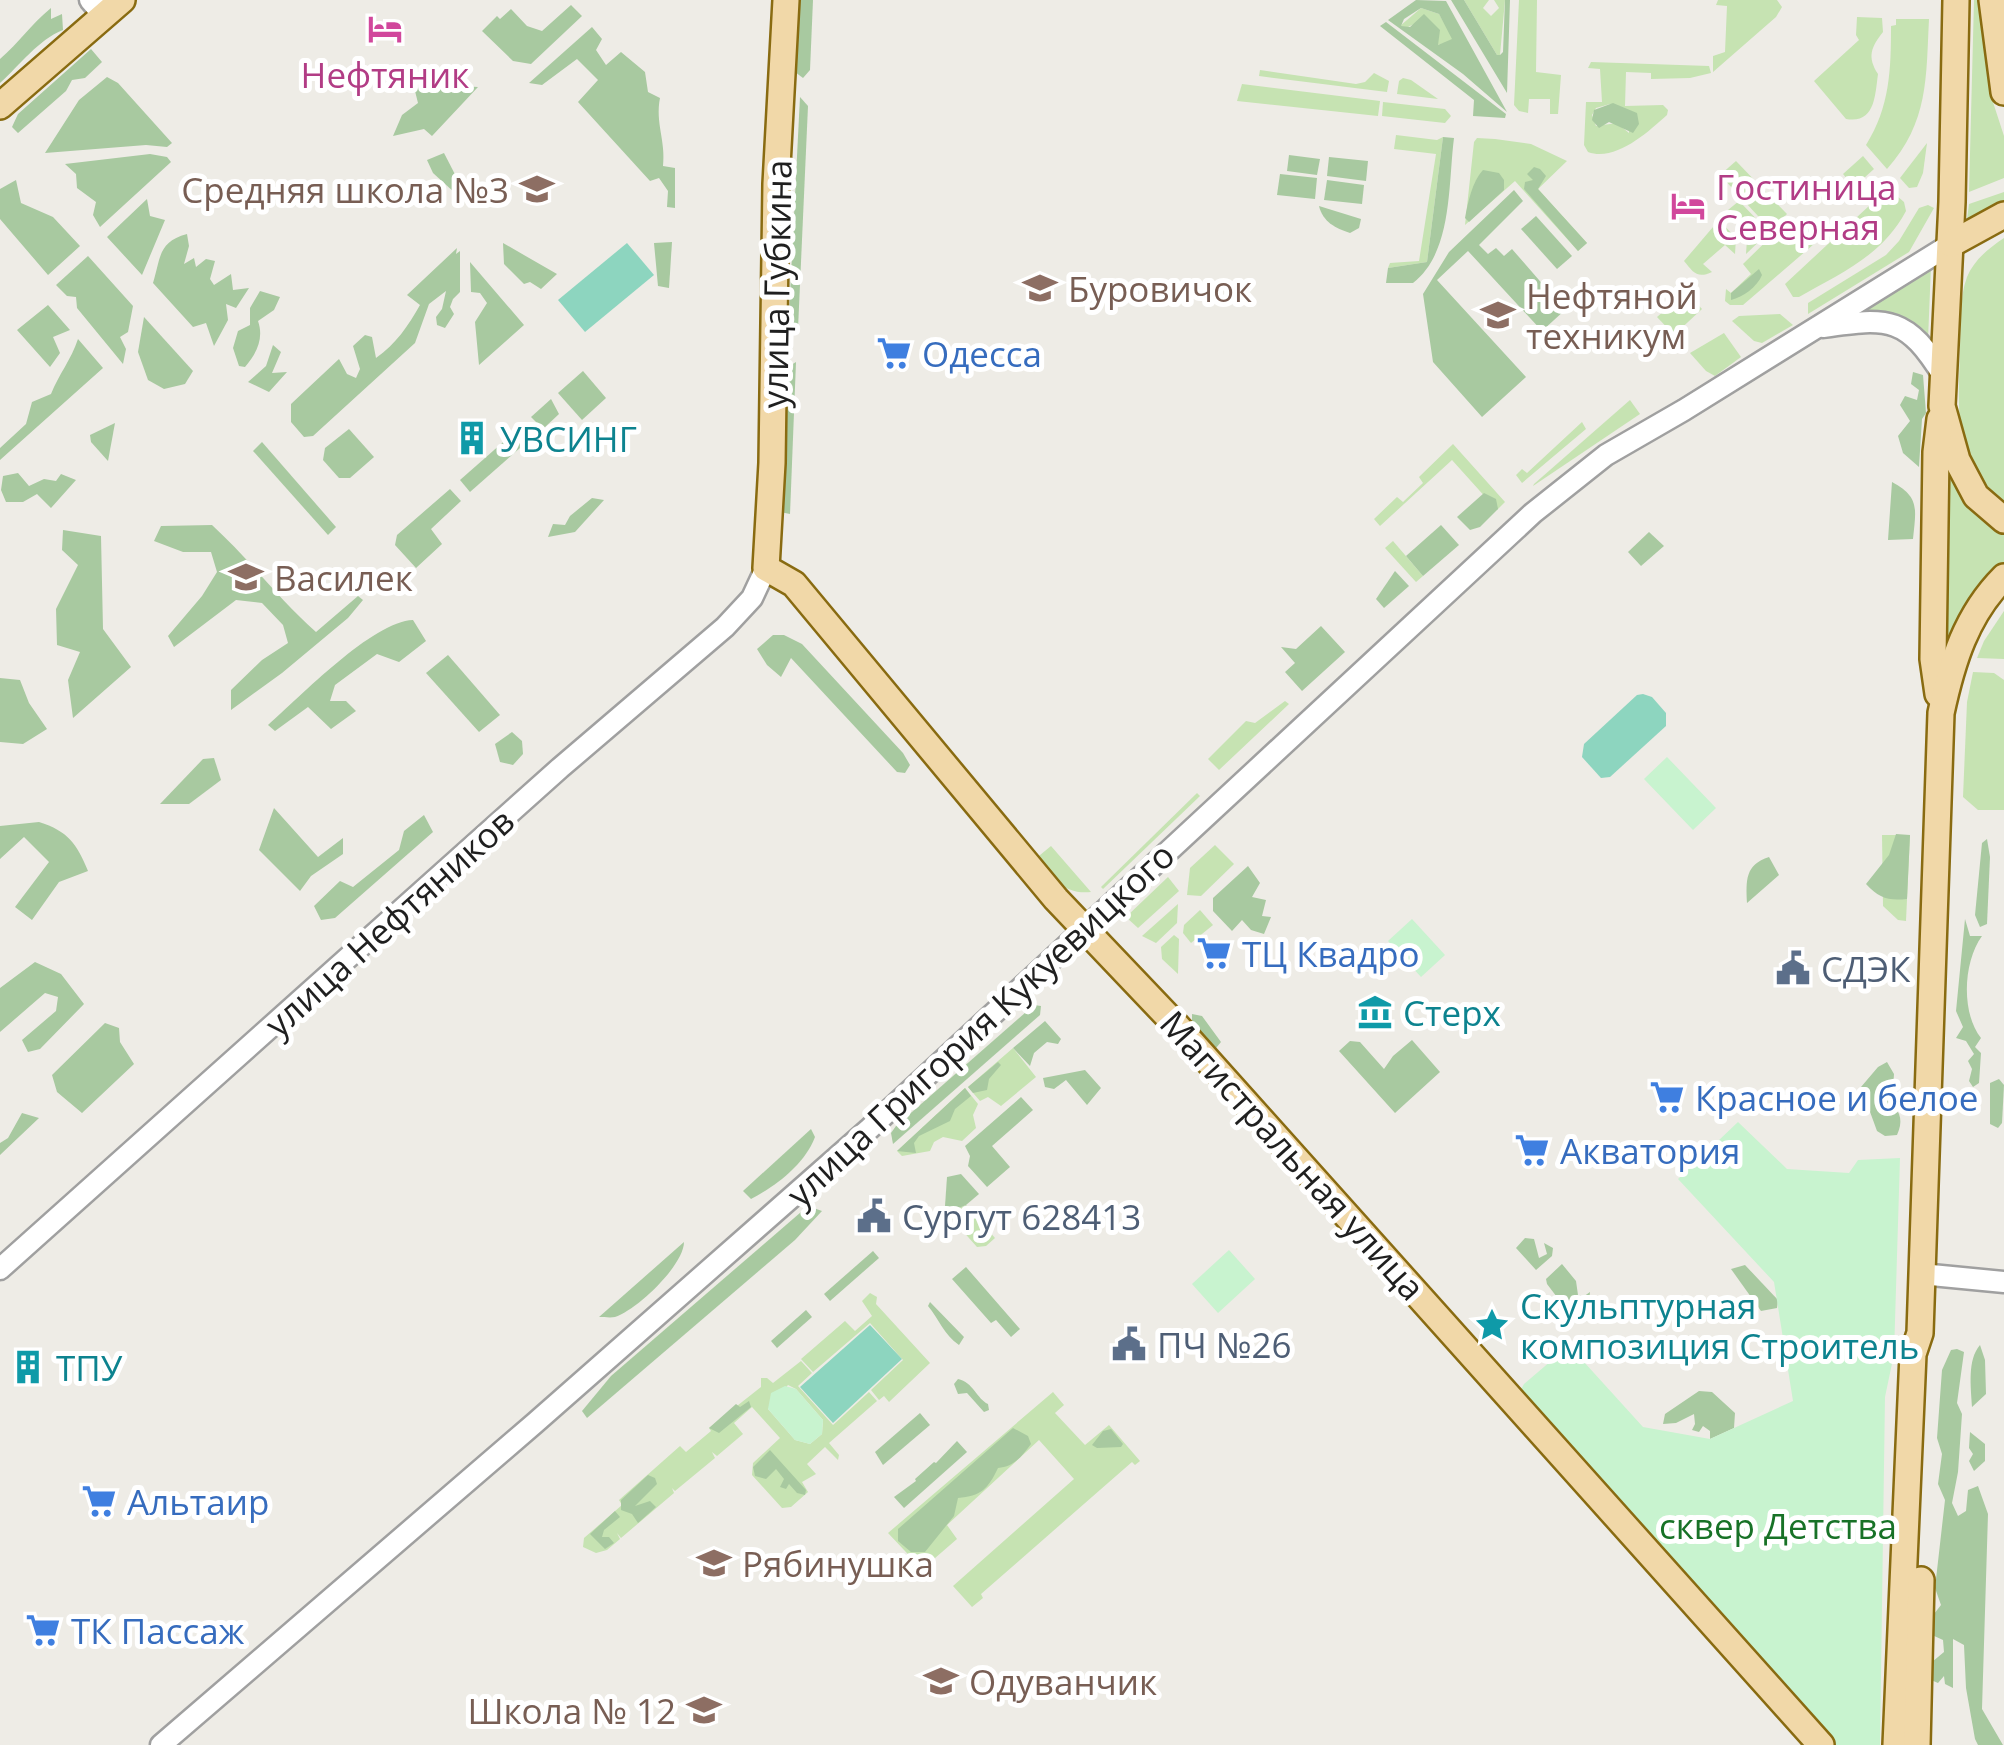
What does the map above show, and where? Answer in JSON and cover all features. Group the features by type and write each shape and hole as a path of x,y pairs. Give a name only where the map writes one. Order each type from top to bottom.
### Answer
{"main road":[{"name":"улица Губкина","path":"766,568 772,462 774,245 786,0"},
{"path":"1942,713 1933,659 1936,452 1950,244 1956,0"},
{"path":"1992,0 2004,92"},
{"path":"0,106 105,5"},
{"path":"1950,244 2004,215"},
{"path":"1942,406 1957,460 1976,496 2004,520"},
{"name":"Магистральная улица","path":"766,568 794,584 1056,899 1176,1024 1821,1745"},
{"path":"1896,1745 1914,1354 1920,1332 1942,713 1958,646 1982,603 2004,576"},
{"path":"1917,1745 1926,1355 1920,1332"}],"street":[{"name":"улица Григория Кукуевицкого","path":"161,1745 832,1162 1580,474 1950,244"},
{"name":"улица Григория Кукуевицкого","path":"1816,328 1884,322 1907,330 1925,346 1944,377"},
{"name":"улица Нефтяников","path":"0,1269 560,768 725,627 752,598 766,568"},
{"path":"1921,1274 2004,1282"}],"green space":[{"path":"799,0 813,0 810,70 803,78 795,72"},
{"path":"1416,0 1446,1 1507,112 1463,74 1388,20","holes":["1421,8 1439,14 1452,39 1438,45 1440,30 1424,14 1410,27 1401,26 1404,19"]},
{"path":"1451,0 1464,0 1500,55 1505,0 1510,0 1507,93"},
{"path":"1464,0 1489,0 1483,8 1491,16 1499,8 1494,0 1505,0 1500,55 1497,55"},
{"path":"1519,0 1537,0 1536,72 1561,75 1558,114 1550,114 1550,99 1529,99 1528,113 1514,105"},
{"path":"1718,0 1777,0 1782,7 1776,17 1713,72 1713,56 1725,52 1727,6 1716,5"},
{"path":"1974,0 1980,0 1991,96 2004,136 2004,178 1969,192"},
{"path":"571,5 582,16 531,64 513,61 482,31 511,9 527,26 542,31"},
{"path":"51,8 51,19 62,14 63,30 38,46 0,83 0,59"},
{"path":"1421,8 1439,14 1454,40 1438,45 1414,24 1404,29 1400,26"},
{"path":"1857,17 1882,18 1883,32 1872,52 1878,74 1872,107 1863,117 1846,119 1814,81 1859,40"},
{"path":"1896,19 1929,19 1927,60 1918,116 1911,134 1887,169 1866,145 1884,102 1891,26 1896,25"},
{"path":"1386,22 1506,114 1505,118 1473,116 1474,100 1380,26"},
{"path":"592,27 602,39 596,50 606,65 621,52 645,72 648,92 660,98 663,166 675,168 675,208 667,207 668,191 659,178 650,181 578,102 598,80 577,59 542,85 529,83"},
{"path":"91,49 102,62 85,78 72,80 66,91 18,133 12,127 18,114"},
{"path":"1591,62 1709,66 1711,73 1651,79 1651,73 1626,72 1625,106 1663,105 1667,115 1630,144 1598,154 1588,152 1584,145 1586,102 1602,102 1600,69 1588,68","holes":["1610,104 1629,111 1629,133 1617,123 1596,126 1592,115 1596,108"]},
{"path":"1260,70 1356,84 1374,73 1389,81 1387,92 1259,76"},
{"path":"107,77 118,83 172,143 167,147 146,145 45,153 79,100"},
{"path":"1403,78 1411,80 1438,99 1397,94"},
{"path":"1242,84 1380,101 1378,116 1237,101"},
{"path":"419,87 478,87 432,136 424,129 393,136 402,115 418,103 415,91"},
{"path":"800,97 808,106 798,329 788,335"},
{"path":"1383,102 1445,109 1451,116 1445,123 1382,116"},
{"path":"1613,103 1637,113 1639,124 1633,133 1609,122 1599,128 1592,120 1594,110"},
{"path":"1396,135 1437,140 1443,137 1427,262 1388,268 1390,263 1419,261 1436,154 1394,149"},
{"path":"1443,137 1454,138 1446,216 1435,254 1413,283 1386,283 1388,268 1427,262"},
{"path":"1477,138 1531,144 1567,161 1538,189 1587,243 1578,251 1515,181 1465,225 1474,142"},
{"path":"1927,143 1923,173 1917,187 1909,188 1900,178"},
{"path":"444,153 462,188 455,193 433,173 427,160"},
{"path":"150,154 167,157 171,162 100,227 93,215 96,202 77,188 76,174 65,164"},
{"path":"1289,155 1320,159 1317,175 1287,171"},
{"path":"1863,156 1874,169 1854,187 1843,174"},
{"path":"1329,157 1368,161 1366,181 1327,176"},
{"path":"1736,161 1787,214 1771,230 1720,175"},
{"path":"1534,167 1546,176 1538,189 1587,243 1578,251 1524,189 1525,182 1533,180 1527,174"},
{"path":"1483,170 1499,173 1504,190 1469,222 1465,218 1469,199"},
{"path":"1280,174 1317,178 1315,199 1277,195"},
{"path":"16,180 21,203 53,217 80,246 48,275 0,219 0,189"},
{"path":"1327,180 1364,185 1362,204 1324,200"},
{"path":"1514,190 1523,201 1479,245 1488,254 1496,248 1504,256 1512,249 1565,310 1542,331 1468,251 1437,280 1526,377 1482,417 1433,362 1423,294 1449,252"},
{"path":"1890,190 1904,202 1906,211 1885,240 1845,271 1793,297 1785,284"},
{"path":"2004,192 2004,203 1966,227 1969,204"},
{"path":"147,199 150,216 165,220 142,275 107,237"},
{"path":"1739,201 1769,232 1746,254 1747,239 1728,210"},
{"path":"1319,206 1361,219 1359,228 1350,233 1335,226 1323,216"},
{"path":"1919,208 1934,208 1909,252 1808,314 1808,303 1886,255"},
{"path":"1536,216 1572,256 1557,269 1521,229"},
{"path":"1790,218 1814,244 1743,305 1730,305 1725,301 1726,289 1731,293 1751,274 1743,264"},
{"path":"1719,220 1736,238 1735,254 1725,245 1703,264 1712,272 1696,273 1684,261"},
{"path":"187,234 189,246 184,264 194,258 196,267 206,259 215,261 210,279 214,285 231,274 233,290 249,288 236,308 226,304 228,320 214,346 206,323 193,327 153,283 166,246"},
{"path":"2004,238 2004,504 1974,473 1966,454 1959,390 1964,285 1978,260"},
{"path":"672,242 669,288 658,286 654,243"},
{"path":"503,243 557,274 541,289 530,282 524,284 504,264"},
{"path":"627,243 654,275 585,332 558,300"},
{"path":"457,248 460,292 453,299 450,307 454,314 445,328 437,325 436,317 446,291 429,304 415,343 313,436 304,437 291,422 291,404 339,359 347,374 356,378 360,369 353,346 365,335 372,337 376,358 390,347 420,305 407,295"},
{"path":"88,256 133,306 128,332 120,337 126,349 123,364 77,308 76,297 67,296 56,285"},
{"path":"470,262 524,325 479,365 475,322 487,303 480,293 471,292"},
{"path":"1931,266 1928,340 1894,316 1853,313"},
{"path":"1759,269 1762,275 1757,284 1731,300 1731,293"},
{"path":"260,291 280,297 274,310 258,321 260,339 253,356 245,367 239,366 233,348 238,331 250,325 250,308"},
{"path":"1686,292 1702,309 1674,335 1657,317"},
{"path":"48,305 70,330 53,337 60,353 50,367 17,330"},
{"path":"1780,314 1793,325 1762,343 1754,341 1732,321 1739,316"},
{"path":"144,317 193,371 185,384 164,389 148,380 138,352"},
{"path":"1724,333 1741,357 1715,376 1690,353"},
{"path":"78,339 103,368 0,460 0,448 26,424 32,402 51,394"},
{"path":"273,345 281,352 272,373 287,372 269,392 248,382 266,366"},
{"path":"796,362 790,514 780,512 788,367"},
{"path":"583,371 606,398 582,420 558,393"},
{"path":"1913,372 1923,375 1926,413 1922,419 1919,467 1903,453 1898,436 1910,421 1900,405 1905,396 1917,400 1919,390 1911,384"},
{"path":"551,399 559,414 543,429 531,417"},
{"path":"1630,400 1640,414 1533,486 1534,484"},
{"path":"1582,422 1586,429 1522,483 1516,475 1522,469 1527,473"},
{"path":"115,423 108,461 91,442 90,435"},
{"path":"349,429 374,457 350,478 339,478 323,460 325,448"},
{"path":"518,429 528,441 470,492 460,480"},
{"path":"262,442 336,527 328,535 253,451"},
{"path":"1453,444 1505,502 1497,510 1452,460 1380,526 1374,519 1397,497 1403,502 1423,483 1419,477"},
{"path":"18,473 29,486 44,479 56,481 61,474 76,480 51,508 37,494 23,502 6,502 1,490 3,476"},
{"path":"1950,478 1963,498 2004,531 2004,563 1967,604 1944,656"},
{"path":"1892,482 1912,499 1913,539 1888,540"},
{"path":"450,489 461,501 431,529 442,544 416,568 395,545 397,535"},
{"path":"1484,493 1496,499 1498,509 1480,527 1470,530 1457,517"},
{"path":"592,498 604,500 575,532 548,537 553,524 565,525"},
{"path":"212,525 316,632 358,596 363,600 348,618 282,673 231,710 231,690 262,660 288,643 283,625 262,603 236,600 174,647 168,636 217,572 211,552 183,552 154,541 161,526"},
{"path":"1441,525 1459,545 1423,576 1406,556"},
{"path":"63,530 101,536 103,629 131,667 73,718 68,680 80,652 57,645 56,609 78,565 62,550"},
{"path":"1649,532 1664,546 1641,566 1628,552"},
{"path":"1393,541 1423,576 1416,582 1385,548"},
{"path":"1395,571 1409,586 1384,608 1376,599"},
{"path":"2004,611 2004,659 1977,658 1984,641"},
{"path":"413,620 426,641 399,662 377,654 335,685 330,701 346,701 356,711 331,729 308,707 275,731 268,725 358,646 397,624"},
{"path":"1321,626 1345,652 1302,691 1285,672 1295,663 1281,647 1296,649"},
{"path":"773,635 784,635 802,644 903,753 910,765 905,773 897,772 791,658 781,677 767,665 757,649"},
{"path":"448,655 500,715 479,732 426,673"},
{"path":"1973,672 1994,673 2004,680 2004,810 1978,810 1963,797 1967,702"},
{"path":"0,678 20,680 29,703 47,729 23,744 0,742"},
{"path":"1637,695 1652,697 1666,713 1666,726 1610,777 1601,778 1582,757 1584,744"},
{"path":"1285,701 1289,704 1219,770 1208,759 1246,721 1255,723"},
{"path":"512,732 522,741 523,754 513,765 500,762 495,744"},
{"path":"1667,757 1716,808 1693,830 1644,779"},
{"path":"214,758 221,780 189,804 160,804 203,759"},
{"path":"1197,793 1200,796 1101,887"},
{"path":"274,808 318,857 343,838 343,854 311,876 300,891 259,850"},
{"path":"424,815 433,832 335,918 321,920 314,906 340,881 353,887 399,850 404,831"},
{"path":"39,822 70,840 88,871 59,882 32,920 15,907 49,862 24,837 0,859 0,826"},
{"path":"1896,834 1910,835 1907,899 1884,897 1866,884 1889,855"},
{"path":"1882,835 1910,835 1906,921 1898,920 1883,906"},
{"path":"1987,839 1987,924 1980,927 1975,915 1982,843"},
{"path":"1215,845 1234,864 1201,896 1187,895 1190,868"},
{"path":"1051,846 1091,892 1066,888 1034,860"},
{"path":"1769,857 1779,875 1747,903 1751,869"},
{"path":"1248,866 1260,883 1252,897 1266,900 1262,916 1271,917 1264,934 1251,930 1242,920 1232,931 1213,911 1213,898"},
{"path":"1168,877 1179,891 1138,928 1126,917"},
{"path":"1178,904 1177,923 1156,943 1142,936"},
{"path":"1200,910 1213,925 1191,943 1183,933 1184,925"},
{"path":"1412,919 1445,955 1421,977 1388,941"},
{"path":"1965,919 1970,936 1982,936 1971,959 1967,987 1970,1015 1981,1038 1975,1047 1981,1053 1979,1083 1973,1087 1968,1061 1974,1054 1966,1041 1956,1038 1963,1027 1956,1011"},
{"path":"1174,935 1179,939 1178,974 1162,959 1161,947"},
{"path":"35,962 61,974 84,1004 40,1049 28,1052 22,1040 56,1011 58,997 45,993 0,1032 0,988"},
{"path":"1034,1005 1041,1006 1040,1015 893,1144 891,1133 896,1126"},
{"path":"1192,1014 1202,1016 1221,1042 1216,1048 1208,1048 1201,1040"},
{"path":"1045,1021 1061,1039 1058,1044 1047,1042 1034,1053 1030,1066 1013,1048"},
{"path":"105,1023 119,1028 120,1042 134,1064 82,1113 57,1092 52,1075"},
{"path":"1412,1040 1440,1072 1395,1113 1339,1051 1350,1041 1360,1042 1384,1069"},
{"path":"1013,1048 1036,1077 1001,1106 988,1097 980,1101 968,1087"},
{"path":"998,1062 1001,1065 989,1079 987,1090 973,1093 968,1087"},
{"path":"1887,1062 1894,1074 1892,1104 1900,1122 1897,1135 1885,1136 1877,1131 1861,1087"},
{"path":"1085,1070 1101,1088 1087,1105 1066,1080 1054,1089 1045,1087 1043,1078"},
{"path":"1999,1079 2004,1085 2002,1123 1998,1128 1990,1124 1990,1083"},
{"path":"965,1088 978,1104 973,1115 976,1128 962,1141 943,1137 934,1142 930,1151 902,1156 897,1151"},
{"path":"965,1088 971,1096 955,1109 950,1121 919,1136 914,1143 916,1153 897,1151"},
{"path":"1021,1097 1033,1110 992,1146 1010,1167 987,1187 968,1166 970,1156 965,1146"},
{"path":"22,1113 39,1118 0,1155 0,1143 8,1138"},
{"name":"сквер Детства","path":"1738,1122 1787,1169 1849,1173 1858,1160 1900,1158 1894,1354 1885,1397 1880,1745 1830,1745 1518,1395 1524,1384 1565,1349 1574,1351 1643,1427 1710,1439 1793,1401 1774,1282 1678,1179"},
{"path":"811,1129 815,1137 797,1165 751,1199 743,1191"},
{"path":"961,1174 979,1194 954,1210 945,1206 947,1177"},
{"path":"966,1205 995,1238 986,1246 977,1247 944,1210 945,1206 954,1210"},
{"path":"808,1206 822,1211 795,1240 587,1418 582,1411 611,1376"},
{"path":"1525,1238 1534,1239 1539,1258 1547,1254 1544,1243 1553,1248 1552,1256 1536,1270 1516,1248"},
{"path":"684,1242 668,1274 646,1296 624,1313 599,1317"},
{"path":"1229,1250 1255,1279 1218,1313 1192,1284"},
{"path":"873,1251 879,1258 830,1301 824,1294"},
{"path":"1562,1264 1576,1281 1578,1295 1583,1297 1590,1292 1589,1301 1579,1310 1566,1309 1547,1284 1546,1279"},
{"path":"1745,1265 1778,1300 1777,1308 1761,1311 1731,1269"},
{"path":"966,1267 1020,1329 1011,1337 996,1320 991,1323 952,1279"},
{"path":"870,1293 930,1363 889,1402 884,1396 879,1400 871,1390 903,1360 870,1323 813,1372 801,1359 845,1321 855,1331 872,1316 862,1301"},
{"path":"930,1302 964,1337 959,1345 928,1306"},
{"path":"806,1310 812,1317 777,1348 771,1341"},
{"path":"870,1325 902,1359 833,1423 800,1387"},
{"path":"1980,1345 1985,1360 1986,1394 1972,1407 1971,1366"},
{"path":"1951,1350 1964,1352 1957,1403 1962,1414 1952,1503 1958,1516 1966,1511 1968,1490 1978,1486 1988,1514 1982,1709 2003,1745 1978,1745 1975,1739 1966,1688 1964,1645 1953,1639 1953,1688 1945,1684 1944,1676 1938,1683 1931,1680 1932,1662 1944,1652 1943,1640 1932,1635 1934,1614 1941,1605 1935,1588 1945,1500 1938,1484 1942,1370"},
{"path":"801,1361 812,1373 798,1386 833,1425 869,1392 877,1401 829,1443 839,1455 838,1460 825,1447 807,1464 816,1474 802,1482 808,1492 791,1507 782,1508 752,1475 753,1463 780,1438 752,1407 734,1423 743,1434 717,1456 712,1452 715,1458 675,1491 672,1488 674,1493 621,1538 617,1533 620,1539 607,1550 596,1553 583,1547 584,1538 622,1505 619,1500 680,1446 686,1452 711,1431 709,1428 761,1387 761,1378 773,1383","holes":["788,1385 823,1420 822,1434 810,1444 795,1440 768,1409"]},
{"path":"958,1379 988,1404 989,1410 984,1412 967,1393 958,1394 954,1384"},
{"path":"785,1386 796,1389 823,1420 822,1434 810,1444 795,1440 768,1409 771,1393"},
{"path":"1699,1391 1712,1392 1735,1413 1734,1428 1710,1439 1710,1431 1703,1426 1699,1432 1692,1430 1694,1414 1676,1423 1663,1424 1665,1414"},
{"path":"1053,1392 1064,1405 1055,1413 1085,1445 1109,1425 1140,1461 1135,1465 1132,1462 981,1594 983,1598 972,1607 953,1586 1074,1479 1039,1440 947,1525 957,1539 927,1565 921,1568 888,1533"},
{"path":"749,1401 751,1407 719,1433 709,1428 736,1404 740,1407"},
{"path":"920,1413 930,1425 883,1465 875,1452"},
{"path":"1013,1428 1028,1436 1031,1444 1013,1463 998,1468 983,1490 958,1498 954,1516 925,1552 911,1552 898,1541 898,1529"},
{"path":"1111,1429 1123,1444 1121,1447 1092,1445 1103,1431"},
{"path":"1970,1432 1985,1444 1985,1461 1974,1471 1969,1461 1973,1454 1969,1448"},
{"path":"957,1441 967,1452 904,1508 894,1497"},
{"path":"770,1450 806,1490 805,1495 789,1484 786,1489 780,1487 784,1479 776,1469 766,1479 755,1476 753,1467"},
{"path":"648,1475 657,1484 635,1506 650,1501 656,1507 638,1523 632,1514 621,1510 621,1500"},
{"path":"615,1511 620,1517 604,1530 602,1537 609,1537 614,1543 605,1549 590,1534"}],"place":[{"name":"Нефтяник","path":"385,29"},
{"name":"Средняя школа №3","path":"537,189"},
{"name":"Гостиница Северная","path":"1688,206"},
{"name":"Буровичок","path":"1040,288"},
{"name":"Нефтяной техникум","path":"1498,315"},
{"name":"Одесса","path":"894,353"},
{"name":"УВСИНГ","path":"472,438"},
{"name":"Василек","path":"246,577"},
{"name":"ТЦ Квадро","path":"1214,953"},
{"name":"СДЭК","path":"1793,968"},
{"name":"Стерх","path":"1375,1012"},
{"name":"Красное и белое","path":"1667,1097"},
{"name":"Акватория","path":"1532,1150"},
{"name":"Сургут 628413","path":"874,1216"},
{"name":"Скульптурная композиция Строитель","path":"1492,1325"},
{"name":"ПЧ №26","path":"1129,1344"},
{"name":"ТПУ","path":"28,1367"},
{"name":"Альтаир","path":"99,1501"},
{"name":"Рябинушка","path":"714,1563"},
{"name":"ТК Пассаж","path":"43,1630"},
{"name":"Одуванчик","path":"941,1681"},
{"name":"Школа № 12","path":"704,1710"}]}
